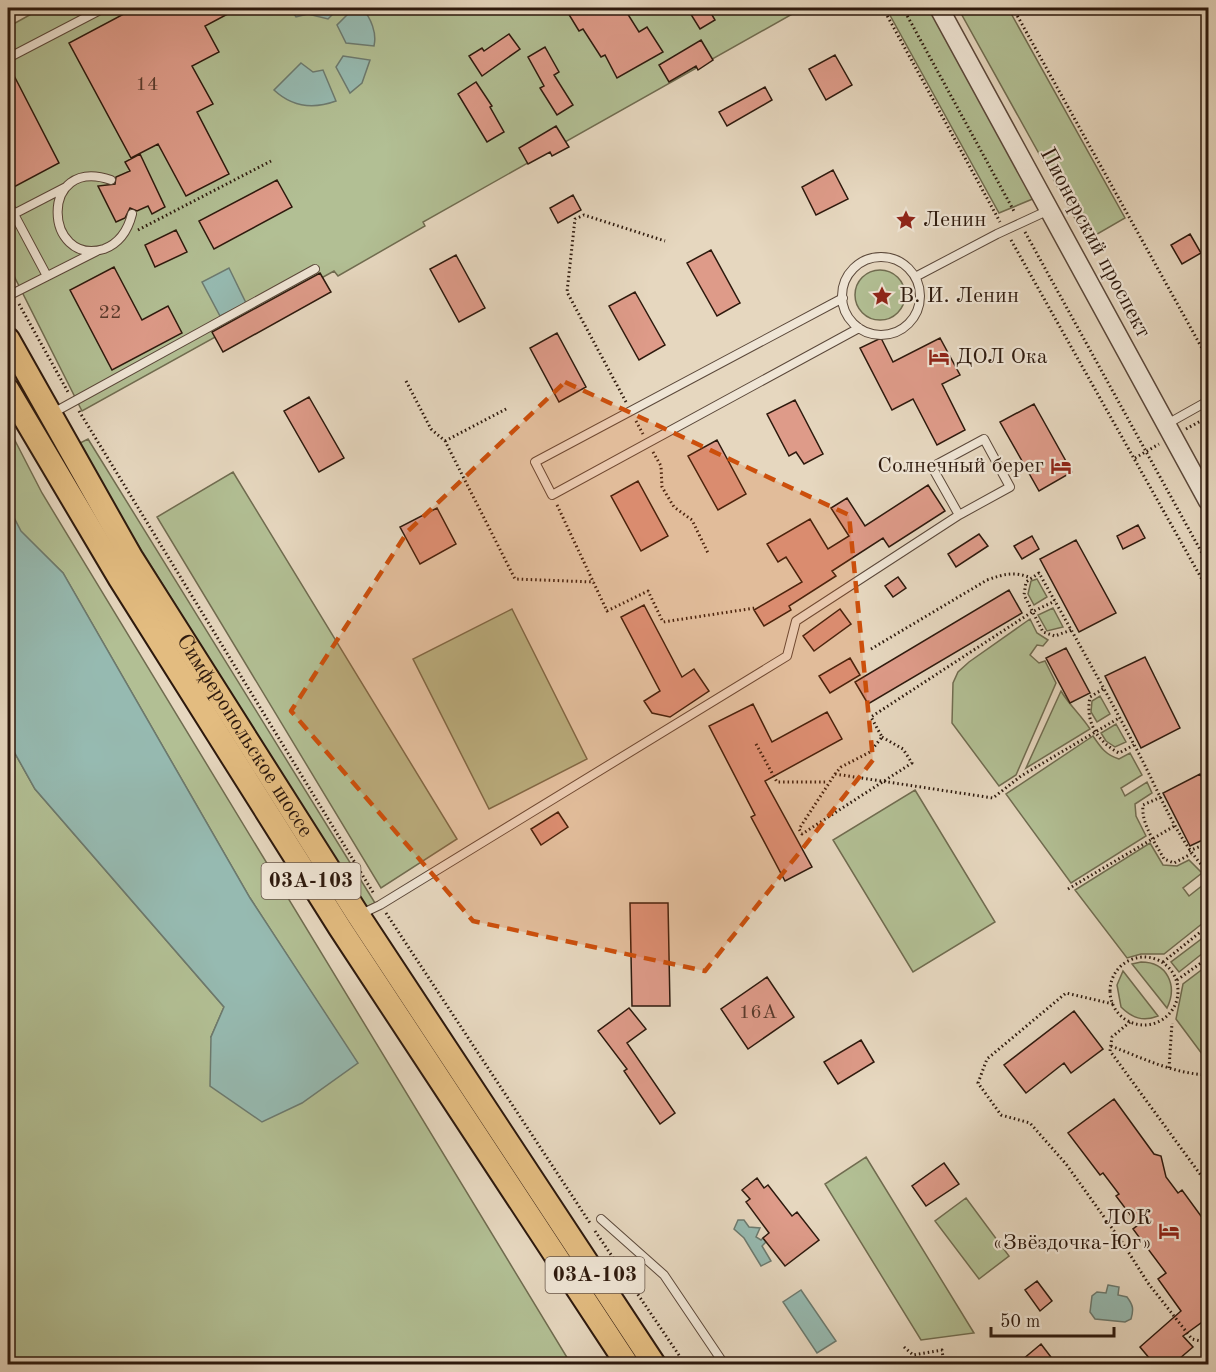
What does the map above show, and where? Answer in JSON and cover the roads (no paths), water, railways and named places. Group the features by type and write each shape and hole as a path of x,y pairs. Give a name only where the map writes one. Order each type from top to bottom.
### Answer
{"main road":[{"name":"Симферопольское шоссе","path":"8,339 131,557 358,915 654,1365"},
{"name":"Симферопольское шоссе","path":"8,390 120,579 334,918 627,1365"}],"street":[{"name":"Пионерский проспект","path":"939,8 1209,501"}],"lane":[{"path":"8,58 104,8"},
{"path":"10,216 89,176 111,180"},
{"path":"68,186 57,208 61,231 79,248 100,250"},
{"path":"8,203 10,216 47,276"},
{"path":"917,276 1005,230 1050,210"},
{"path":"10,295 118,241 125,233 132,214"},
{"path":"888,257 905,264 917,276 921,301 910,323 899,331 886,335 871,334 852,322 843,306 843,298 842,289 852,269 870,258 888,257"},
{"path":"50,415 315,268"},
{"path":"843,298 535,462 552,495 859,328"},
{"path":"1167,424 1209,401"},
{"path":"358,915 380,905 787,656 796,621 959,515 1010,487 984,439 932,467 959,515"},
{"path":"601,1219 664,1275 724,1365"}],"water":[{"path":"290,8 339,8 328,19 308,14 296,17"},
{"path":"354,8 362,8 368,16 374,31 374,46 346,43 337,25"},
{"path":"343,56 370,60 362,83 350,93 336,67"},
{"path":"301,63 313,72 323,70 336,101 320,105 304,105 288,100 274,90"},
{"path":"229,268 246,303 220,316 202,282"},
{"path":"8,506 21,531 63,573 250,898 358,1063 302,1103 262,1122 210,1086 211,1037 224,1007 35,789 8,741"},
{"path":"738,1220 744,1220 749,1227 760,1228 756,1237 761,1240 763,1238 766,1242 762,1246 771,1261 761,1266 744,1238 734,1229"},
{"path":"1108,1285 1119,1287 1118,1295 1127,1297 1133,1310 1131,1319 1125,1322 1095,1319 1090,1312 1092,1296 1097,1292 1106,1293"},
{"path":"801,1290 836,1341 817,1353 783,1302"}],"place":[{"name":"Ленин","path":"906,220"},
{"name":"В. И. Ленин","path":"882,296"},
{"name":"ДОЛ Ока","path":"939,357"},
{"name":"Солнечный берег","path":"1061,466"},
{"name":"ЛОК «Звёздочка-Юг»","path":"1169,1231"}]}
